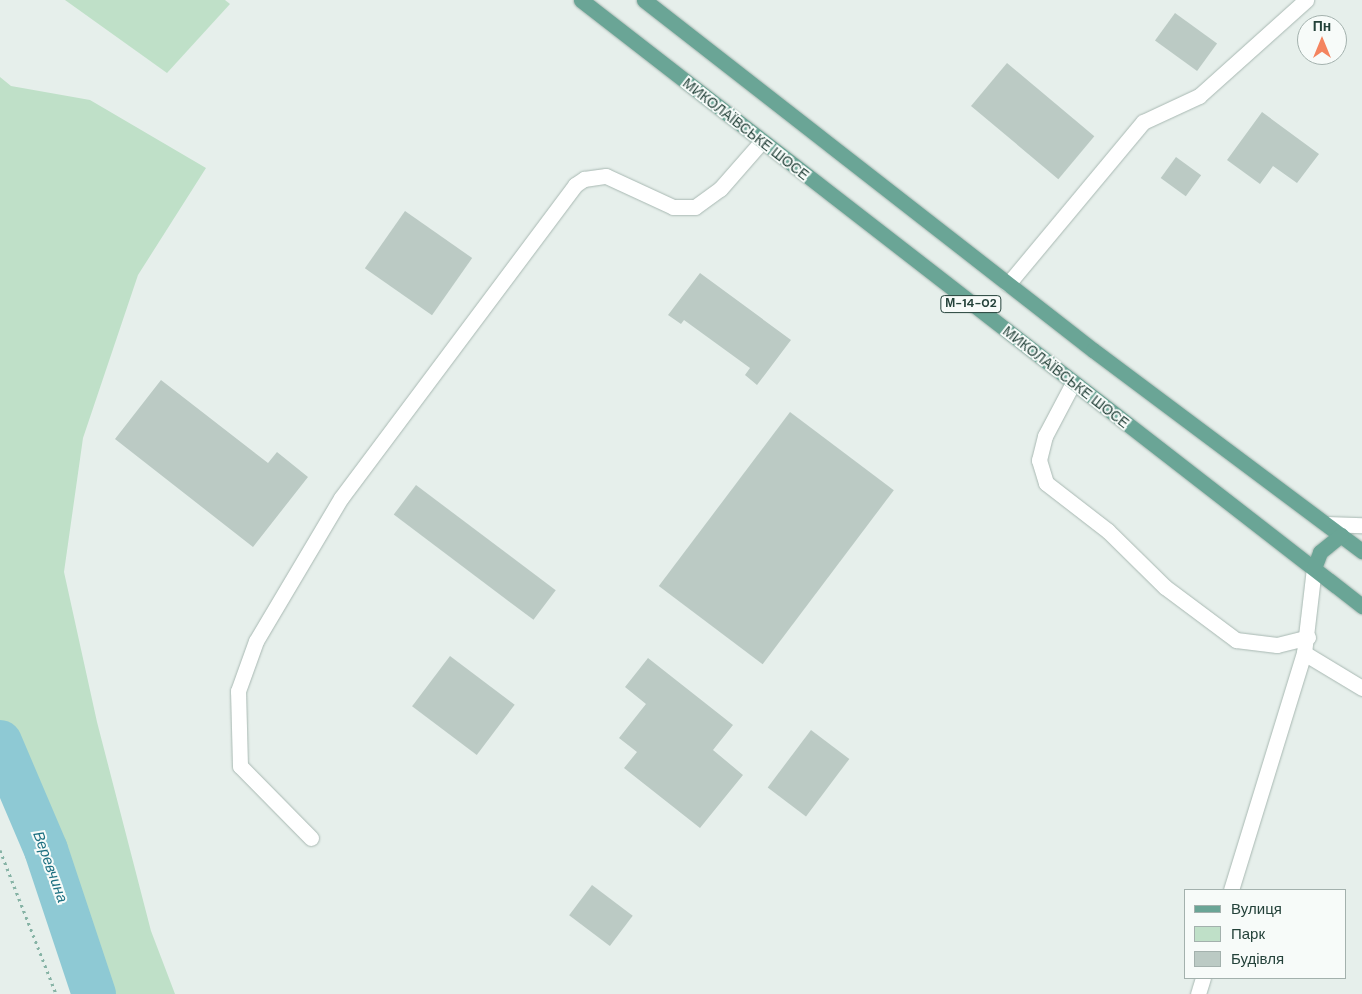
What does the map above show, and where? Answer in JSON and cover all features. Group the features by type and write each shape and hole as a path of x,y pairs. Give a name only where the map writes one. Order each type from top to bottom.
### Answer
{"main road":[{"name":"МИКОЛАЇВСЬКЕ ШОСЕ","path":"582,0 1362,606"},
{"name":"М-14-02","path":"644,0 1008,284 1362,551"},
{"path":"1314,568 1320,552 1340,535"}],"lane":[{"path":"1008,284 1143,122 1199,96 1306,0"},
{"path":"311,838 240,766 238,691 256,641 341,498 575,185 584,179 606,176 674,207 695,207 720,189 762,141"},
{"path":"1073,383 1045,436 1039,460 1046,483 1108,532 1165,587 1236,640 1277,645 1308,637"},
{"path":"1326,524 1362,525"},
{"path":"1231,889 1304,653 1308,637 1314,568"},
{"path":"1304,653 1362,688"},
{"path":"1198,994 1203,979"}],"path":[{"path":"0,850 56,994"}],"green space":[{"path":"65,0 225,0 230,4 167,73"},
{"path":"0,77 11,86 90,100 206,168 138,275 83,438 64,572 97,722 151,931 175,994 90,994 25,789 0,743"}],"building":[{"path":"1175,13 1217,44 1197,71 1155,41"},
{"path":"1007,63 1094,136 1058,179 971,106"},
{"path":"1262,112 1319,154 1297,183 1273,166 1260,184 1227,160"},
{"path":"1176,157 1201,175 1186,196 1161,178"},
{"path":"405,211 472,258 432,315 365,268"},
{"path":"700,273 791,340 757,385 745,375 750,368 684,320 681,324 668,315"},
{"path":"161,380 268,463 277,452 308,477 253,547 115,439"},
{"path":"790,412 894,490 763,664 659,586"},
{"path":"416,485 556,590 533,620 394,515"},
{"path":"450,656 515,705 477,755 412,706"},
{"path":"648,658 733,725 713,750 743,775 700,828 624,768 637,752 619,738 646,704 625,687"},
{"path":"811,730 849,759 806,816 768,788"},
{"path":"592,885 633,916 610,946 569,915"}],"waterway":[{"name":"Веревчина","path":"0,742 46,850 94,994"}]}
